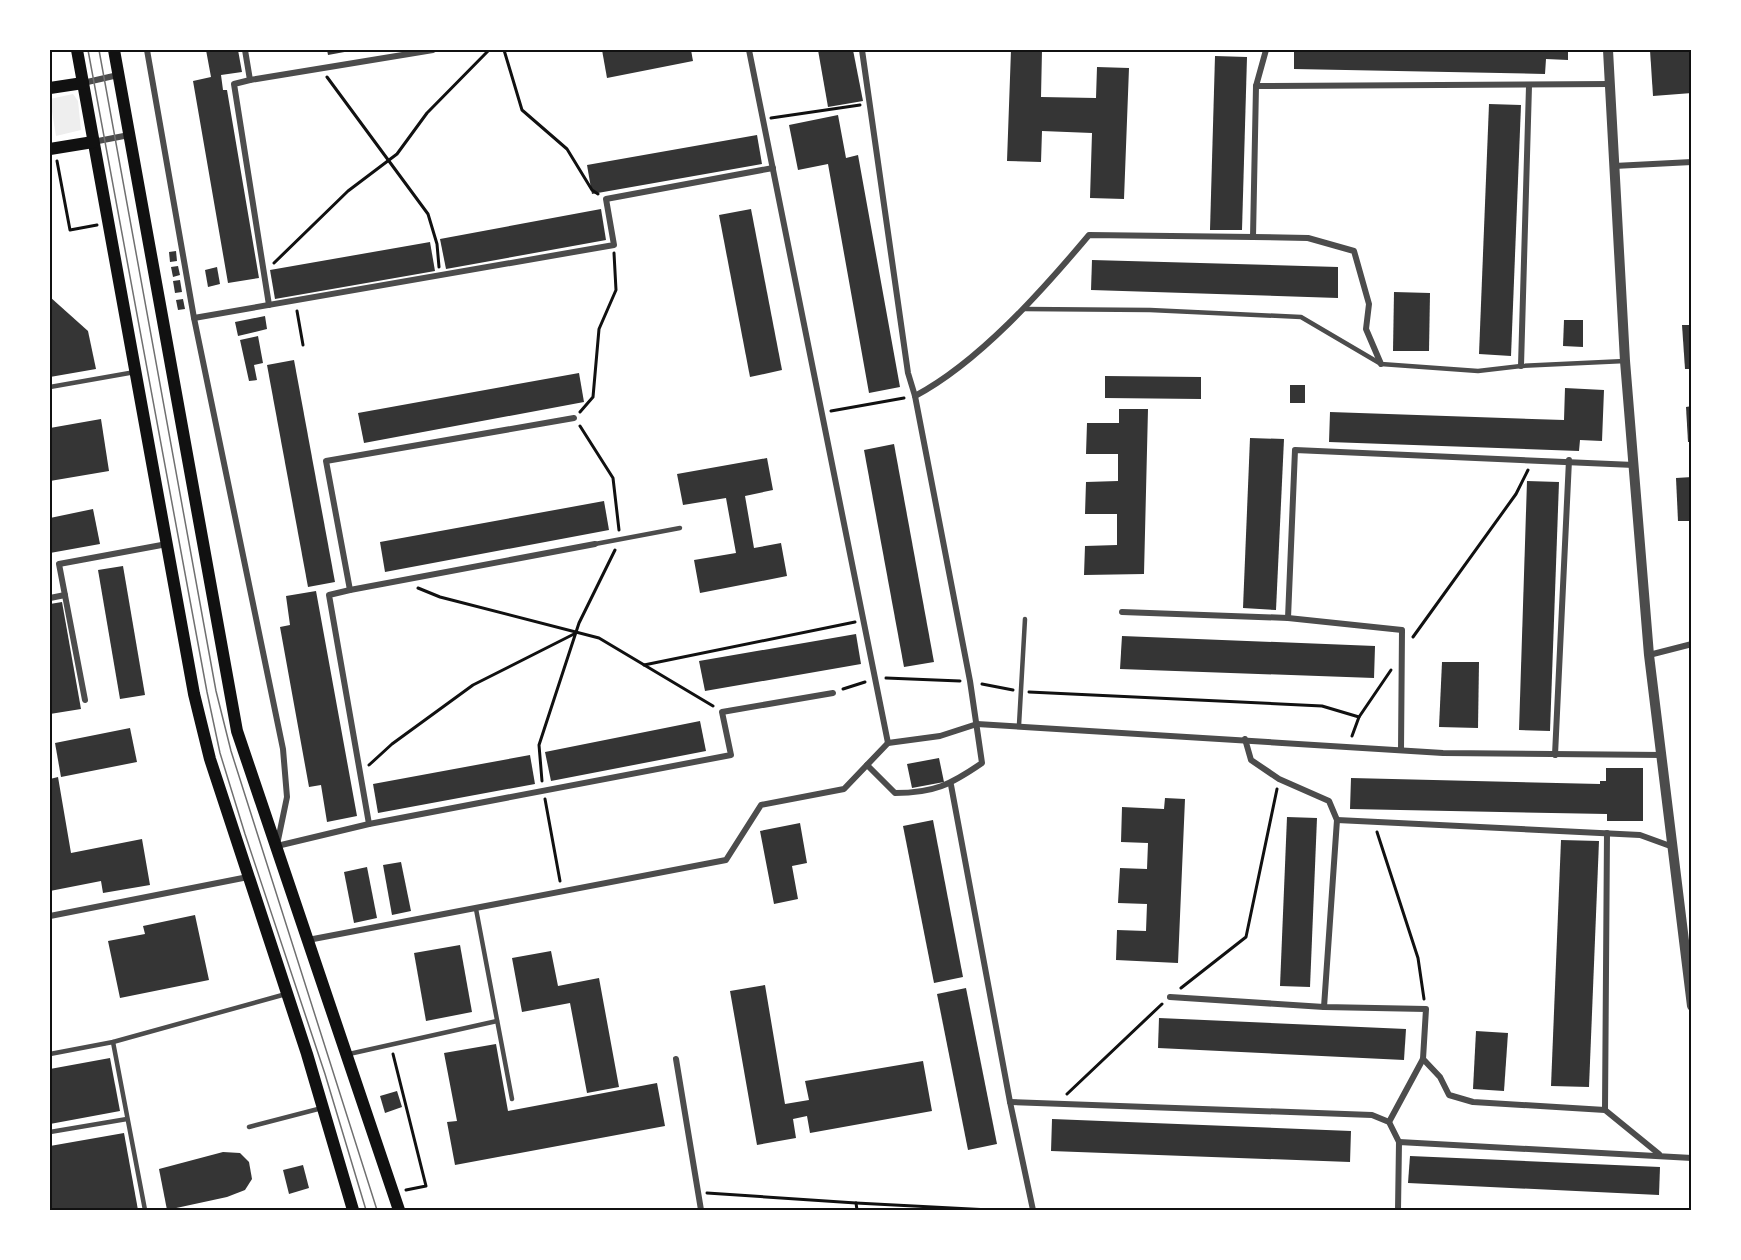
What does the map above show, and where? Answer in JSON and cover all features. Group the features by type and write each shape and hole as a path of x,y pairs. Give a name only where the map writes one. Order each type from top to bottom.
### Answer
{"main road":[{"path":"77,50 194,694 210,759 353,1210"},
{"path":"114,50 237,731 399,1210"},
{"path":"50,88 82,83"},
{"path":"50,149 93,142"}],"street":[{"path":"147,50 194,318 243,567 283,749 287,797 277,846 369,824 730,755 722,712 832,693"},
{"path":"245,50 250,80"},
{"path":"269,305 234,84 433,50"},
{"path":"749,50 888,744"},
{"path":"862,50 908,373 915,396 970,681 982,763 951,785 922,793 895,793 867,765"},
{"path":"1254,237 1256,86 1266,50"},
{"path":"1608,50 1625,361 1649,655 1664,755 1692,1006"},
{"path":"82,83 118,75"},
{"path":"1256,86 1611,84"},
{"path":"1521,366 1529,86"},
{"path":"93,142 129,135"},
{"path":"1614,166 1692,162"},
{"path":"194,318 614,245 606,199 773,168"},
{"path":"915,396 940,383 1023,309 1089,235 1308,238 1354,251 1368,304 1365,328 1381,364"},
{"path":"350,590 326,460 574,418"},
{"path":"1288,618 1295,450 1569,460 1634,465"},
{"path":"1555,755 1569,460"},
{"path":"85,700 59,564 168,544"},
{"path":"369,824 329,595 595,544"},
{"path":"50,598 65,595"},
{"path":"1122,612 1288,618 1402,630 1401,750"},
{"path":"1649,655 1692,644"},
{"path":"308,940 726,860 761,805 844,789 888,744 940,736 977,724 1401,750 1555,755 1664,755"},
{"path":"1245,739 1251,760 1279,779 1329,801 1337,820 1324,1006"},
{"path":"951,785 1010,1102 1033,1210"},
{"path":"1337,820 1640,835 1673,847"},
{"path":"1605,1110 1607,833"},
{"path":"50,916 248,877"},
{"path":"1170,997 1426,1009 1423,1059 1389,1122"},
{"path":"676,1059 701,1210"},
{"path":"1423,1059 1440,1077 1449,1095 1473,1102 1605,1110 1659,1154"},
{"path":"1010,1102 1372,1115 1389,1122 1400,1142 1398,1210"},
{"path":"1400,1142 1659,1154 1692,1158"}],"lane":[{"path":"1023,309 1150,310 1300,317 1381,364 1478,371 1521,366 1625,361"},
{"path":"50,387 137,371"},
{"path":"595,544 680,528"},
{"path":"1019,725 1025,619"},
{"path":"476,909 512,1099"},
{"path":"50,1054 113,1042 286,994"},
{"path":"346,1055 497,1021"},
{"path":"113,1042 145,1210"},
{"path":"249,1127 322,1108"},
{"path":"50,1132 127,1119"}],"path":[{"path":"264,273 348,191 397,154 427,113 489,50"},
{"path":"504,50 522,110 567,149 592,190 606,199"},
{"path":"321,68 387,162 428,214 437,244 440,275"},
{"path":"763,119 871,103"},
{"path":"57,161 70,230 100,225"},
{"path":"562,892 543,791 539,745 576,633 620,539 613,478 574,418 593,397 599,329 616,290 614,245"},
{"path":"295,300 303,345"},
{"path":"822,413 915,396"},
{"path":"1348,746 1359,717 1516,494 1533,459"},
{"path":"401,581 440,597 599,638 722,712"},
{"path":"644,665 863,621"},
{"path":"360,773 392,744 473,685 576,633"},
{"path":"832,693 875,678 970,681 1021,692 1322,706 1359,717"},
{"path":"1057,1104 1131,1031 1246,937 1279,779"},
{"path":"1374,822 1418,958 1426,1009"},
{"path":"390,1044 426,1186 397,1193"},
{"path":"698,1192 990,1210"},
{"path":"856,1203 856,1210"}],"shaded area":[{"path":"73,94 78,101 81,130 56,136 50,99"}],"building":[{"path":"206,50 238,50 242,72 221,75 223,90 227,90 259,278 228,283 193,81 211,77"},
{"path":"327,50 350,50 350,51 328,55"},
{"path":"602,50 691,50 693,61 607,78"},
{"path":"818,50 853,50 863,101 828,107"},
{"path":"1011,50 1042,50 1041,97 1096,98 1097,67 1129,68 1124,199 1090,198 1092,133 1042,131 1041,162 1007,161"},
{"path":"1294,50 1568,50 1568,60 1546,59 1545,74 1294,69"},
{"path":"1650,50 1692,50 1692,93 1653,96"},
{"path":"1215,56 1247,57 1242,230 1210,230"},
{"path":"1489,104 1521,105 1511,356 1479,354"},
{"path":"838,115 846,158 858,155 900,387 869,393 828,164 798,170 789,125"},
{"path":"757,135 762,164 592,194 587,165"},
{"path":"601,209 606,240 446,269 440,239"},
{"path":"751,209 782,370 750,377 719,215"},
{"path":"430,242 435,271 275,299 270,270"},
{"path":"176,251 177,261 170,262 169,252"},
{"path":"1092,260 1338,267 1338,298 1091,290"},
{"path":"178,266 180,275 173,277 171,267"},
{"path":"217,267 220,284 208,287 205,270"},
{"path":"180,280 182,292 175,293 173,281"},
{"path":"1394,292 1430,293 1429,351 1393,351"},
{"path":"50,297 88,331 96,369 50,377"},
{"path":"183,299 185,309 178,310 176,300"},
{"path":"265,316 267,329 238,336 235,322"},
{"path":"1564,320 1583,320 1583,347 1563,346"},
{"path":"1682,325 1692,325 1692,369 1685,369"},
{"path":"258,336 263,363 254,365 257,380 249,381 240,340"},
{"path":"294,360 335,582 308,587 267,365"},
{"path":"579,373 584,402 364,443 358,413"},
{"path":"1105,376 1201,377 1201,399 1105,398"},
{"path":"1290,385 1305,385 1305,403 1290,403"},
{"path":"1565,388 1604,390 1602,441 1580,440 1579,451 1329,442 1330,412 1564,420"},
{"path":"1692,406 1692,442 1688,442 1686,407"},
{"path":"1119,409 1148,409 1144,574 1084,575 1085,546 1117,545 1117,514 1085,514 1086,482 1118,481 1118,454 1086,454 1087,423 1119,423"},
{"path":"101,419 109,471 50,481 50,428"},
{"path":"1250,438 1284,439 1276,610 1243,608"},
{"path":"894,444 934,662 904,667 864,450"},
{"path":"767,458 773,490 745,496 754,548 781,543 787,576 700,593 694,560 736,553 726,498 683,505 677,474"},
{"path":"1692,477 1692,521 1678,521 1676,478"},
{"path":"1527,481 1559,482 1550,731 1519,730"},
{"path":"604,501 609,530 385,572 380,542"},
{"path":"93,509 100,544 50,553 50,518"},
{"path":"123,566 145,695 120,699 98,570"},
{"path":"316,591 357,816 327,822 321,785 309,787 280,627 290,625 286,596"},
{"path":"62,602 81,709 50,714 50,604"},
{"path":"856,634 861,664 705,691 699,661"},
{"path":"1122,636 1375,646 1374,678 1120,669"},
{"path":"1442,662 1479,662 1478,728 1439,727"},
{"path":"700,721 706,751 551,781 545,752"},
{"path":"130,728 137,762 61,777 55,743"},
{"path":"530,755 535,784 378,813 373,784"},
{"path":"939,758 944,782 912,788 907,764"},
{"path":"1606,768 1643,768 1643,821 1607,821 1607,814 1350,809 1351,778 1600,784 1600,781 1606,781"},
{"path":"58,777 71,853 142,839 150,885 103,893 101,881 50,891 50,779"},
{"path":"1165,798 1185,799 1178,963 1116,960 1117,930 1146,931 1147,904 1118,903 1120,868 1147,869 1148,843 1121,842 1122,807 1164,809"},
{"path":"1287,817 1317,818 1310,987 1280,986"},
{"path":"933,820 963,977 934,983 903,826"},
{"path":"800,823 807,863 792,866 798,899 774,904 760,831"},
{"path":"1561,840 1599,841 1589,1087 1551,1086"},
{"path":"401,862 411,911 392,915 383,865"},
{"path":"367,867 377,918 354,923 344,872"},
{"path":"195,915 209,980 120,998 108,941 145,934 143,926"},
{"path":"460,945 472,1012 426,1021 414,953"},
{"path":"551,951 558,986 599,978 619,1087 587,1093 570,1003 522,1012 512,958"},
{"path":"765,985 785,1104 809,1100 805,1081 923,1061 932,1111 810,1133 807,1116 793,1119 796,1138 757,1145 730,991"},
{"path":"966,988 997,1144 968,1150 937,994"},
{"path":"1159,1018 1406,1029 1404,1060 1158,1048"},
{"path":"1476,1031 1508,1033 1504,1091 1473,1089"},
{"path":"496,1044 508,1111 657,1083 665,1126 455,1165 447,1122 457,1121 444,1053"},
{"path":"110,1058 120,1111 50,1124 50,1069"},
{"path":"397,1091 402,1107 385,1113 380,1096"},
{"path":"1052,1119 1351,1131 1350,1162 1051,1151"},
{"path":"124,1133 138,1210 50,1210 50,1146"},
{"path":"223,1152 240,1153 249,1162 252,1179 245,1190 227,1197 167,1210 159,1169"},
{"path":"1410,1156 1660,1167 1659,1195 1408,1183"},
{"path":"303,1165 309,1188 289,1194 283,1170"}],"tram line":[{"path":"88,50 220,753 325,1074 366,1210"},
{"path":"99,50 216,691 231,751 377,1210"}]}
